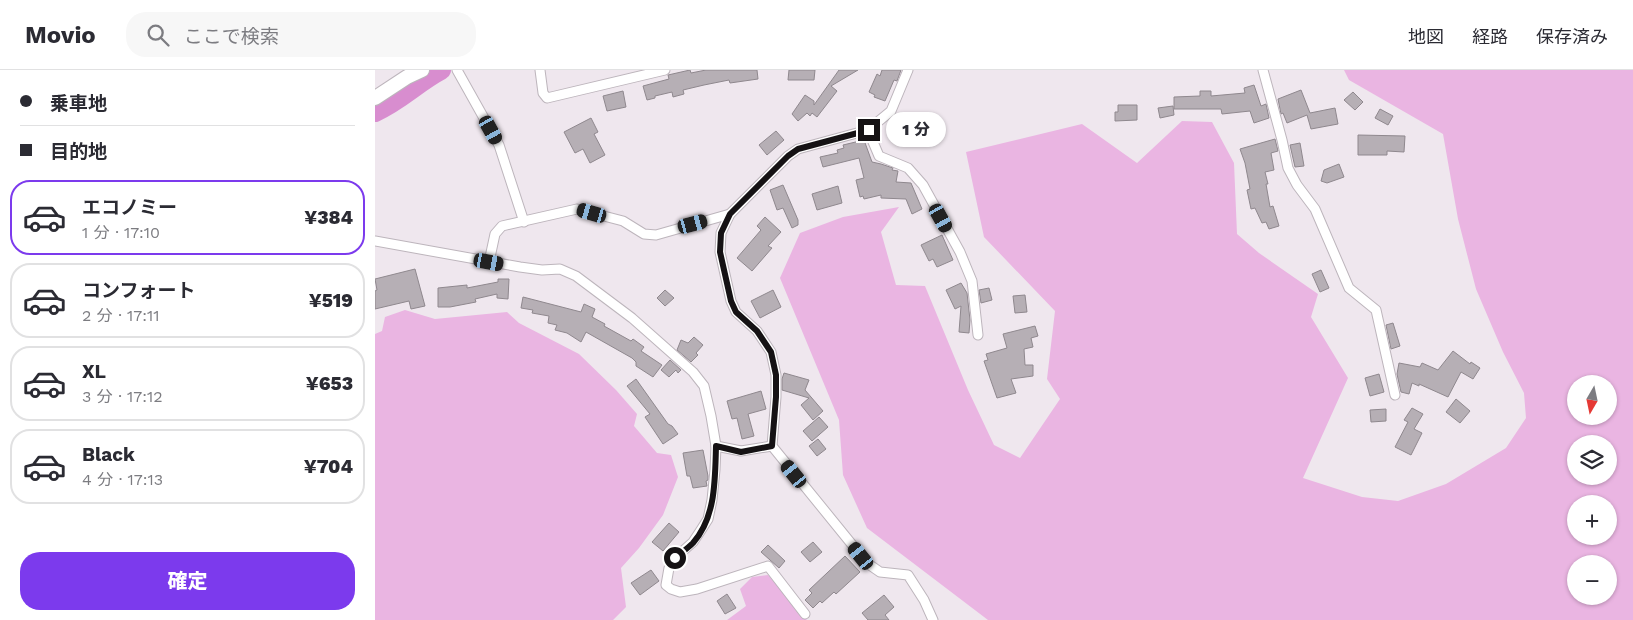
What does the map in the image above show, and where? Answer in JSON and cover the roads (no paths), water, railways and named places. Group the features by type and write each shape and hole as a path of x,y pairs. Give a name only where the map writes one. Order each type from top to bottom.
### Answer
{"street":[{"path":"375,98 407,77 422,70"},
{"path":"457,70 499,145 524,222"},
{"path":"540,70 543,93 547,98 638,73 665,70"},
{"path":"908,70 891,111 869,130 798,149 788,156 730,214 721,233 720,252 731,301 736,312 757,331 771,352 776,375 772,446 867,563 880,572 908,575 924,600 933,620"},
{"path":"1263,70 1288,168 1297,186 1315,209 1349,288 1376,310 1395,395"},
{"path":"869,130 879,156 908,168 923,185 960,252 972,281 978,335"},
{"path":"489,262 495,234 503,226 577,209 623,222 644,234 656,235 730,214"},
{"path":"375,241 489,262 542,270 560,269 576,276 632,318 693,372 704,386 716,446 714,485 708,519 693,542 675,558 669,568 666,584 671,589 680,592 697,589 768,566 805,614"},
{"path":"716,446 741,452 772,446"}],"waterway":[{"path":"375,112 441,70"}]}
